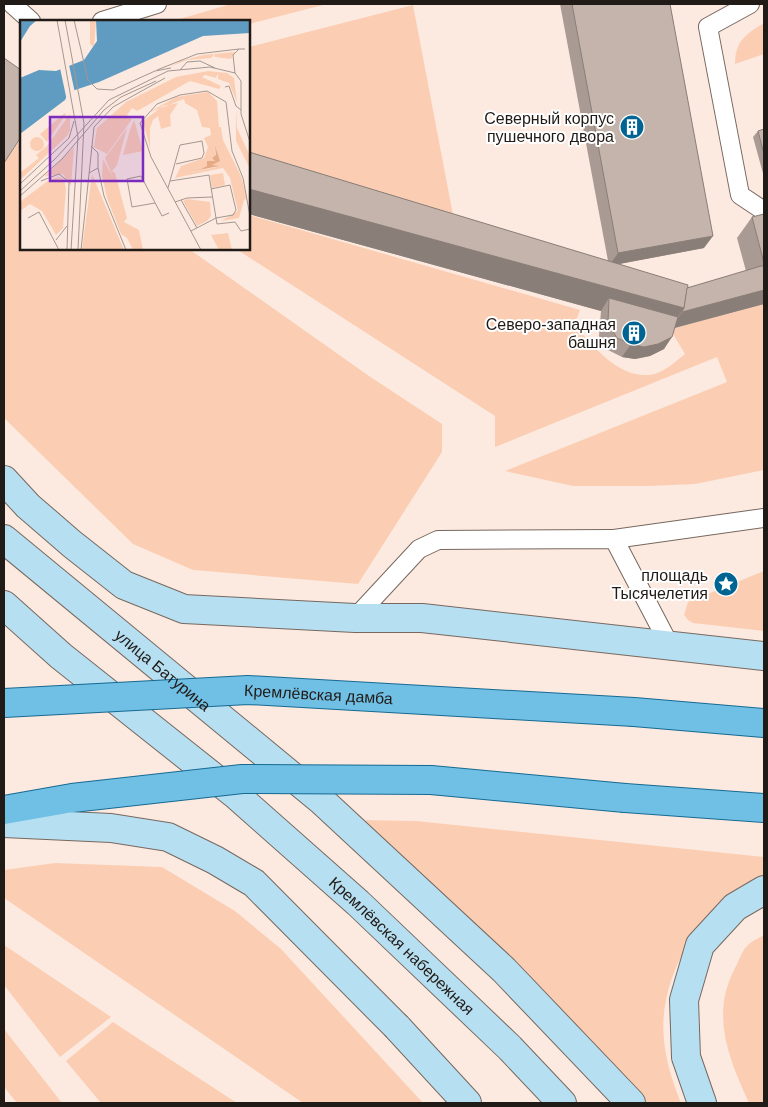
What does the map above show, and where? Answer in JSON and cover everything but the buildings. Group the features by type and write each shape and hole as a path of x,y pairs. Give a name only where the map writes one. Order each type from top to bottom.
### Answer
{"main road":[{"path":"4,480 28,506 124,585 184,610 355,618 422,618 764,656"},
{"name":"улица Батурина","path":"4,539 322,802 504,970 631,1103"},
{"name":"Кремлёвская набережная","path":"4,605 61,656 236,795 358,903 510,1048 562,1103"},
{"name":"Кремлёвская дамба","path":"4,703 248,690 634,712 764,723"},
{"path":"4,810 72,798 242,779 431,780 625,798 764,808"},
{"path":"4,823 111,828 168,836 254,883 397,1027 466,1103"},
{"path":"702,1103 686,1057 684,1000 694,963 700,944 735,907 764,890"}],"lane":[{"path":"12,4 30,20"},
{"path":"105,20 158,4"},
{"path":"750,4 708,27 740,195 764,211"},
{"path":"355,618 419,549 438,540 614,539 764,518"},
{"path":"614,539 670,646"}],"shaded area":[{"path":"231,4 327,4 250,24 250,20 176,20"},
{"path":"413,5 458,241 250,178 250,47"},
{"path":"764,23 764,54 735,64 739,44 747,35"},
{"path":"20,140 20,250 190,250 369,376 442,424 442,452 358,584 193,570 133,544 4,418 4,163"},
{"path":"250,215 580,310 574,325 598,351 616,366 637,374 649,375 659,372 685,354 670,329 764,304 764,470 695,484 648,486 573,486 505,471 727,382 717,357 495,447 495,416 238,250 250,250"},
{"path":"764,571 764,631 693,623 684,615 688,602"},
{"path":"358,820 416,821 764,857 764,883 685,950 672,978 664,1011 664,1042 670,1072 681,1103 642,1103"},
{"path":"55,863 162,867 235,911 281,949 423,1103 303,1103 4,898 4,870"},
{"path":"764,935 764,1103 749,1103 735,1070 725,1037 724,1003 728,985 744,950 751,942"},
{"path":"4,945 111,1017 60,1057 4,985"},
{"path":"113,1022 237,1103 101,1103 66,1061"},
{"path":"4,1029 62,1103 17,1103 4,1087"}],"place":[{"name":"Северный корпус пушечного двора","path":"632,127"},
{"name":"Северо-западная башня","path":"634,333"},
{"name":"площадь Тысячелетия","path":"726,584"}]}
